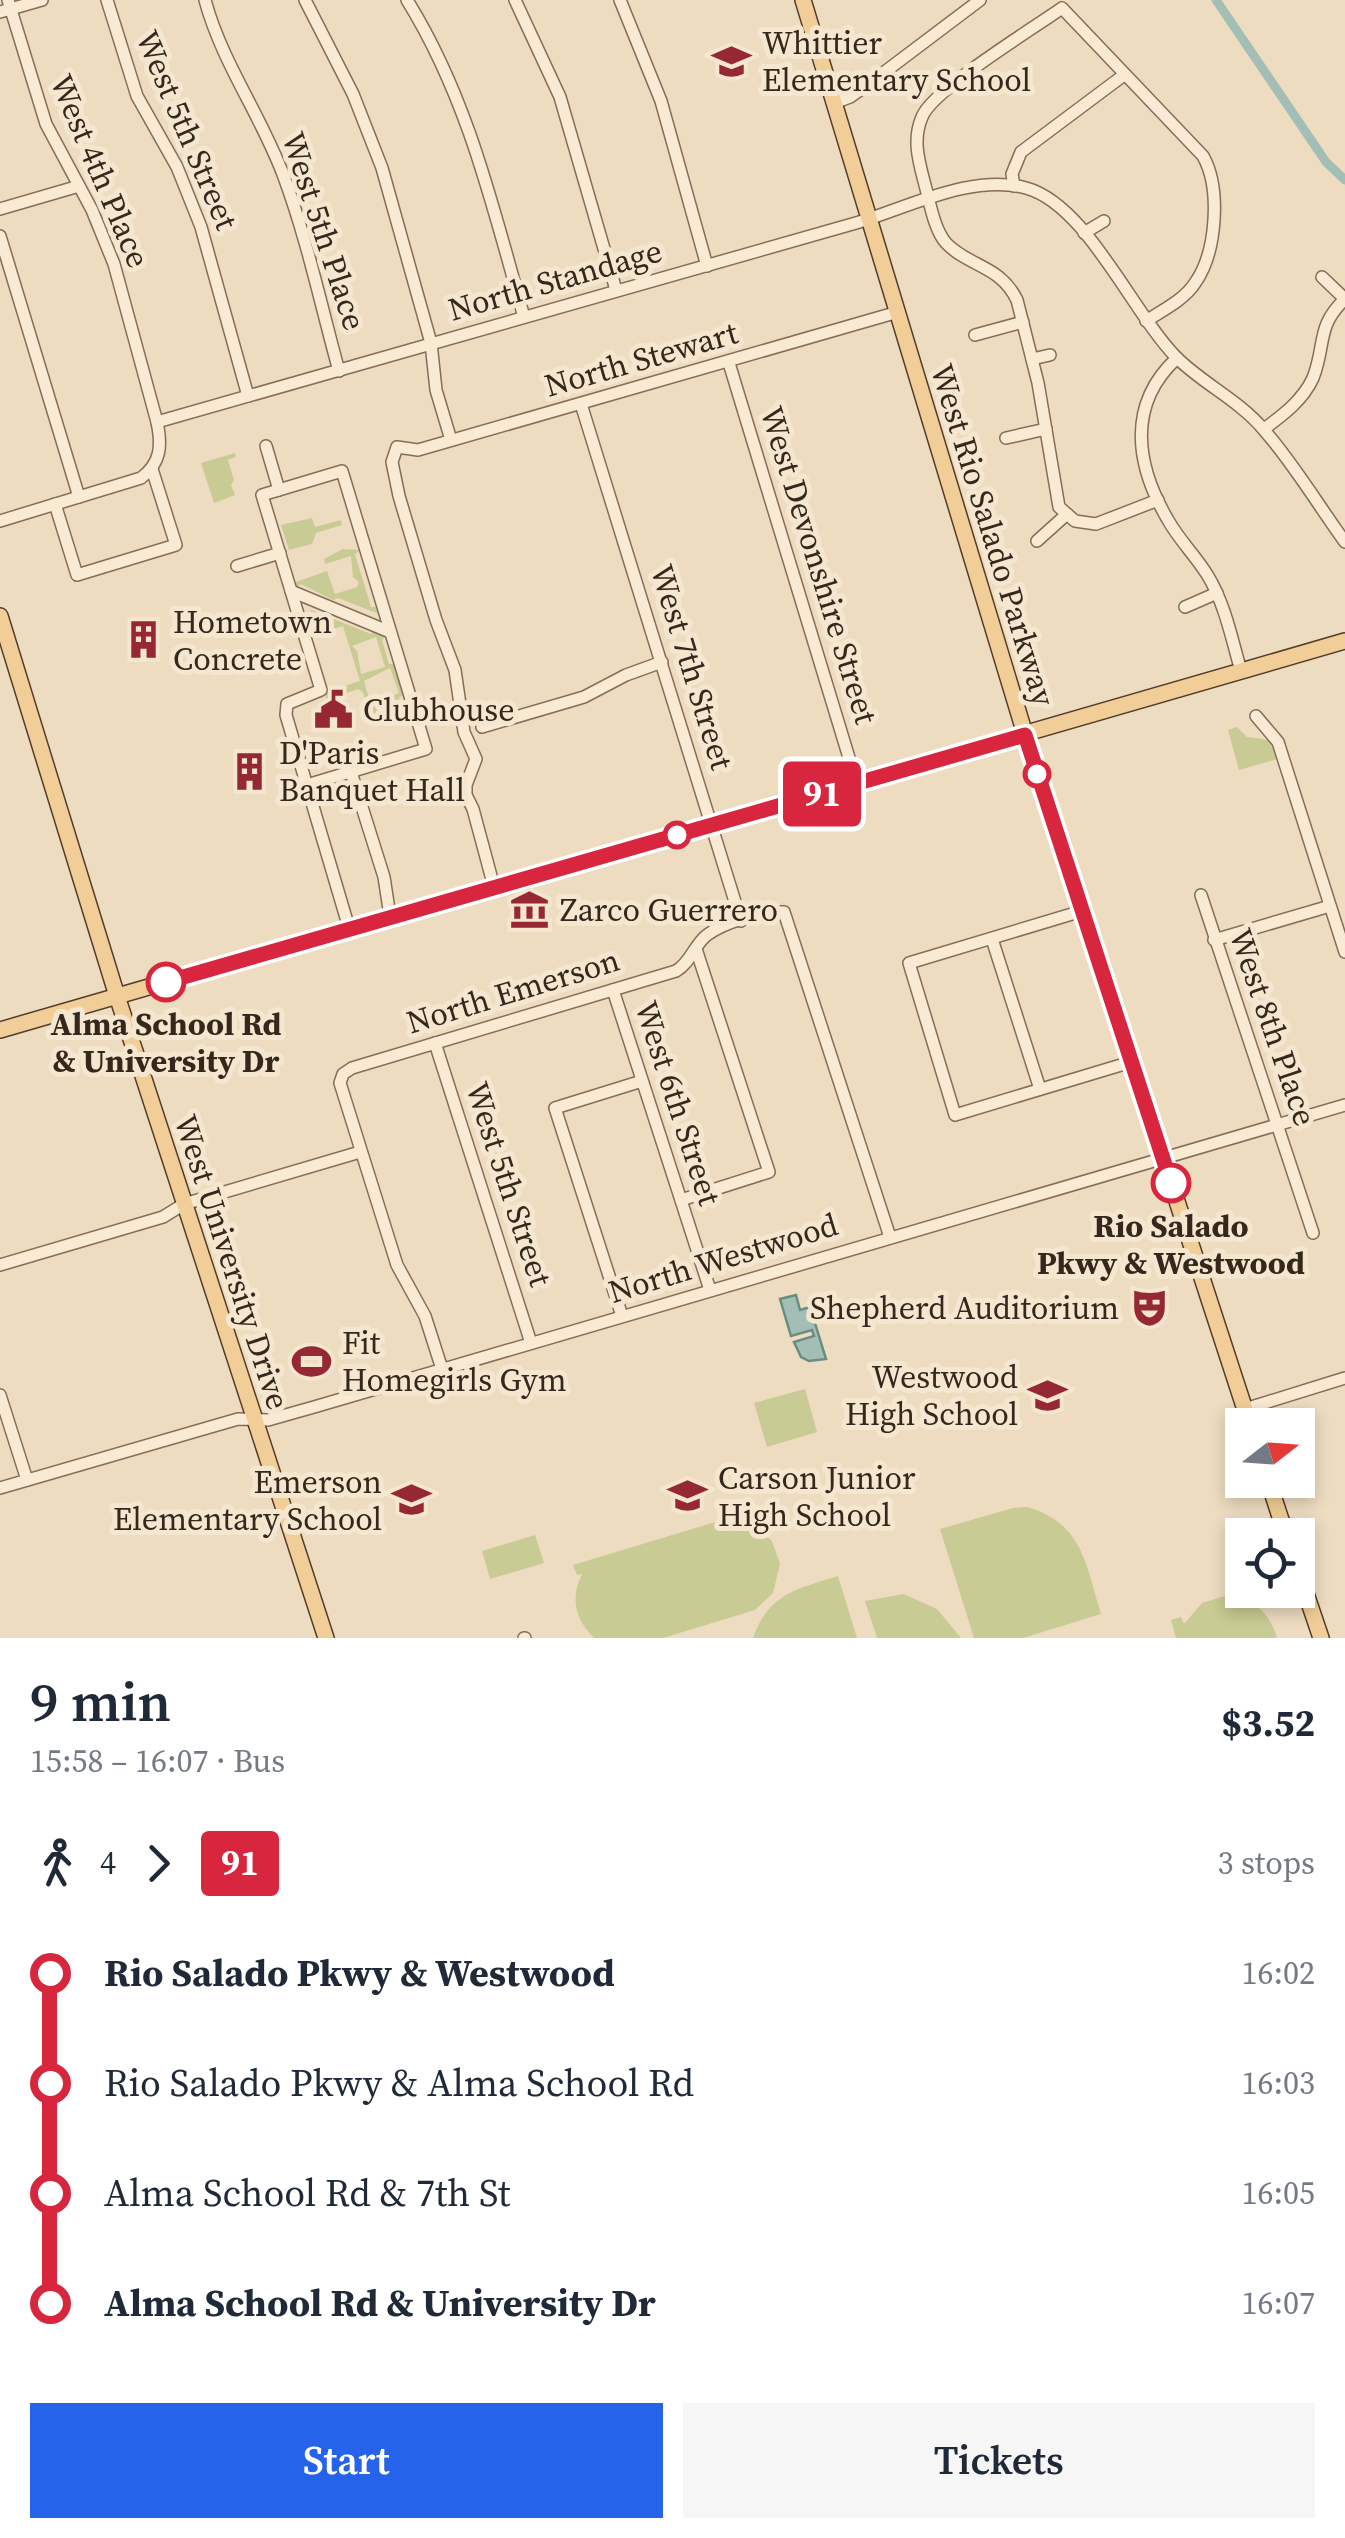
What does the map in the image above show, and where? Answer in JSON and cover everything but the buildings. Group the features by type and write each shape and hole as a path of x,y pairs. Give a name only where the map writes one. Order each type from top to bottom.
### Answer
{"main road":[{"name":"West Rio Salado Parkway","path":"803,0 1025,735 1245,1408"},
{"name":"West University Drive","path":"0,616 116,996 326,1638"},
{"path":"0,1030 1345,640"},
{"path":"1310,1608 1320,1638"}],"street":[{"path":"6,7 42,0"},
{"name":"West 5th Street","path":"107,0 136,96 177,167 201,226 248,396"},
{"name":"West 5th Place","path":"205,0 217,42 256,114 284,178 339,371"},
{"path":"305,0 369,131 432,342 436,390 451,440"},
{"path":"408,0 434,46 468,122 524,318"},
{"path":"515,0 560,97 616,290"},
{"path":"620,0 662,100 707,266"},
{"path":"834,103 870,83 980,0"},
{"name":"West 4th Place","path":"6,7 46,124 114,264 157,422"},
{"path":"1146,321 1184,295 1202,271 1214,217 1214,185 1203,156 1062,8 928,105 916,147 940,234 949,246 1004,280 1017,300 1059,507 1084,524 1096,524 1158,500"},
{"path":"1124,76 1020,152 1014,163 1014,186 1048,196 1072,217 1177,358 1264,430 1345,542"},
{"path":"0,209 79,186"},
{"name":"North Standage","path":"157,422 868,220 929,199 980,187 1014,186"},
{"path":"1084,233 1104,221"},
{"path":"0,236 79,497"},
{"path":"1264,430 1289,410 1311,382 1325,322 1345,299 1322,277"},
{"name":"North Stewart","path":"494,887 466,795 476,758 464,732 455,670 398,496 392,462 397,447 418,450 898,312"},
{"path":"975,335 1023,322"},
{"path":"1032,359 1050,354"},
{"path":"1177,358 1152,384 1140,424 1158,500 1217,593 1241,671"},
{"name":"West Devonshire Street","path":"729,363 857,784"},
{"name":"West 7th Street","path":"581,404 741,921"},
{"path":"0,521 141,478 152,470 160,452 157,422"},
{"path":"1006,438 1046,430"},
{"path":"266,446 279,490"},
{"path":"55,504 78,575 176,546 152,470"},
{"path":"307,785 426,749 342,471 262,495 322,690 287,704 286,715 349,928"},
{"path":"1037,541 1067,514"},
{"path":"237,566 280,553"},
{"path":"291,590 390,632"},
{"path":"1185,607 1217,593"},
{"path":"482,727 602,690 626,675 662,662"},
{"path":"1256,716 1278,742 1345,952"},
{"path":"350,772 384,876 390,916"},
{"name":"West 8th Place","path":"1200,895 1312,1232"},
{"path":"1214,940 1330,906"},
{"path":"1082,911 909,963 956,1115 1131,1062"},
{"path":"741,921 784,912 890,1237"},
{"name":"North Emerson","path":"360,1152 340,1083 343,1074 352,1068 676,971 687,964 708,934 741,921"},
{"path":"992,939 1040,1089"},
{"path":"680,1200 770,1172 696,949"},
{"name":"West 6th Street","path":"613,990 710,1290"},
{"name":"West 5th Street","path":"435,1042 531,1343"},
{"path":"622,1316 555,1108 642,1081"},
{"name":"North Westwood","path":"0,1488 239,1419 270,1419 1345,1104"},
{"path":"0,1265 163,1217 184,1204 360,1152 397,1266 424,1316 442,1369"},
{"path":"1270,1408 1345,1378"},
{"path":"0,1396 28,1480"}],"green space":[{"path":"235,453 236,457 228,460 235,495 214,503 201,463"},
{"path":"312,518 315,527 341,520 342,525 316,533 312,544 289,550 281,525"},
{"path":"343,549 360,550 355,554 371,607 377,607 379,614 338,598 333,600 301,584 296,588 293,583 327,571 335,594 357,587 351,556 325,564 324,559"},
{"path":"311,610 371,634 373,630 386,635 382,640 404,695 399,697 402,708 370,716 363,692 358,689 341,695 344,717 337,703 328,704 324,689 360,681 343,626 315,635","holes":["376,637 385,667 361,674 357,651 352,646","390,668 399,693 371,705 364,681"]},
{"path":"1237,727 1247,737 1269,740 1277,759 1239,770 1228,730"},
{"path":"805,1389 817,1432 767,1447 754,1403"},
{"path":"1027,1507 1046,1514 1071,1535 1086,1563 1101,1614 1023,1638 974,1638 940,1529"},
{"path":"755,1510 758,1519 751,1522 772,1541 780,1564 773,1593 755,1610 663,1638 594,1638 582,1623 576,1600 582,1574 577,1575 573,1565"},
{"path":"535,1535 544,1563 490,1579 482,1551"},
{"path":"838,1576 857,1638 753,1638 776,1602 797,1589"},
{"path":"904,1594 937,1609 961,1638 877,1638 865,1601"},
{"path":"1225,1596 1225,1608 1258,1608 1277,1638 1176,1638 1171,1620 1181,1617 1184,1624 1202,1603"}],"water":[{"path":"796,1295 800,1310 810,1307 826,1359 809,1361 801,1357 794,1342 814,1336 812,1330 791,1336 780,1299"}],"waterway":[{"path":"1216,0 1326,162 1345,180"}],"bus line":[{"name":"91","path":"166,982 1025,735 1171,1183"}],"place":[{"name":"Whittier Elementary School","path":"732,61"},
{"name":"Hometown Concrete","path":"143,640"},
{"name":"Clubhouse","path":"333,710"},
{"name":"D'Paris Banquet Hall","path":"249,771"},
{"name":"Zarco Guerrero","path":"530,910"},
{"name":"Alma School Rd & University Dr","path":"166,982"},
{"name":"Rio Salado Pkwy & Westwood","path":"1171,1183"},
{"name":"Shepherd Auditorium","path":"1149,1308"},
{"name":"Fit Homegirls Gym","path":"312,1361"},
{"name":"Westwood High School","path":"1048,1395"},
{"name":"Carson Junior High School","path":"688,1496"},
{"name":"Emerson Elementary School","path":"412,1500"}]}
